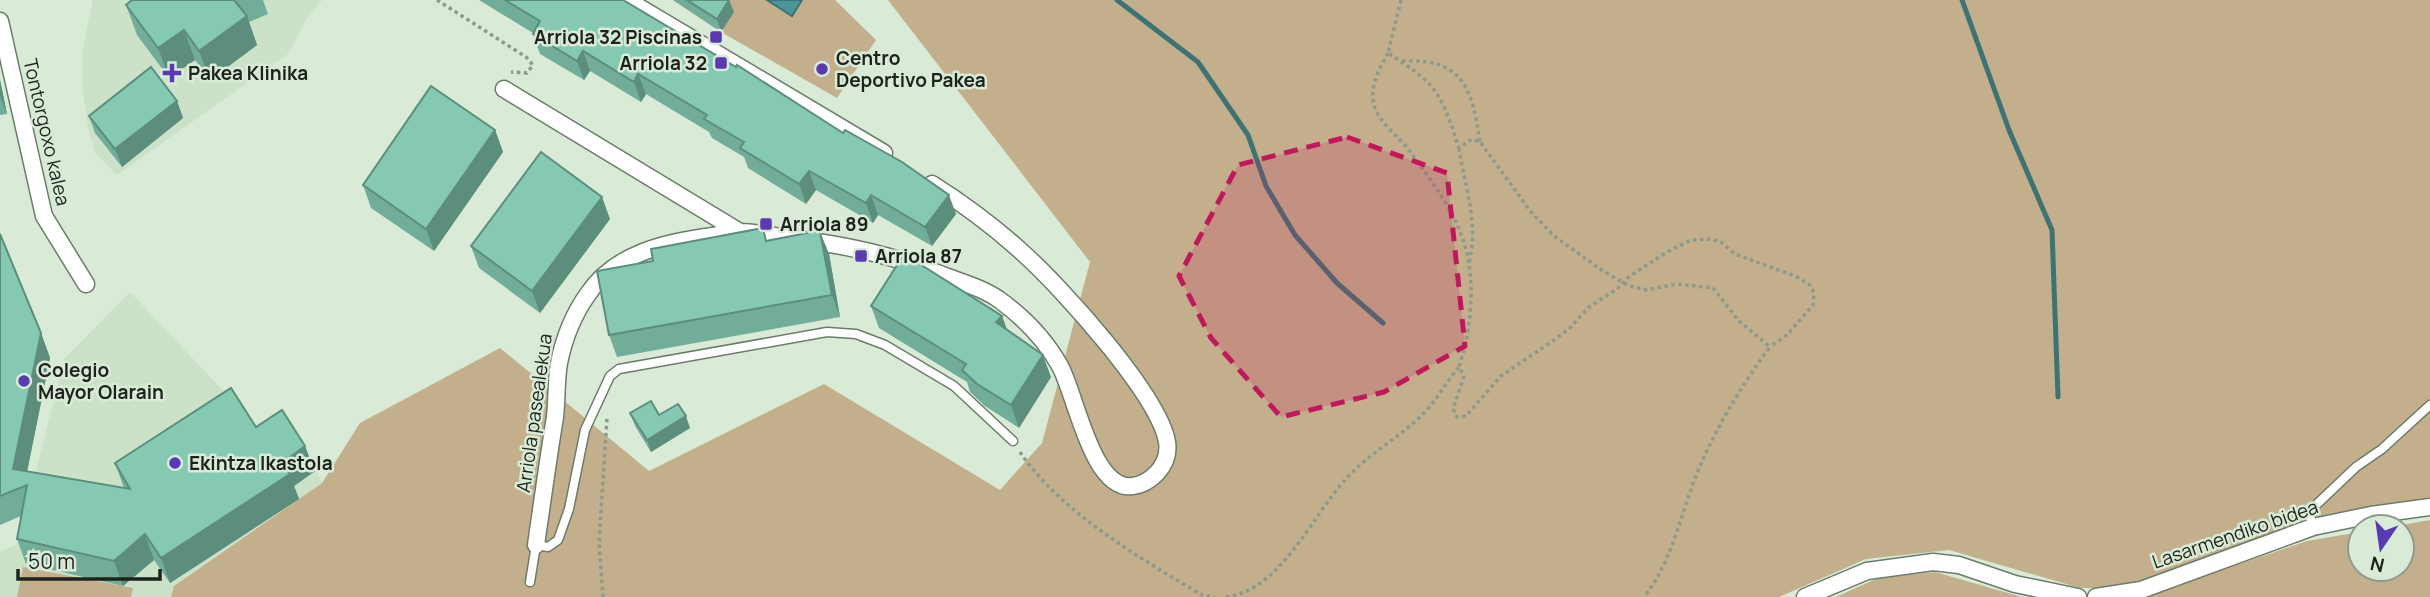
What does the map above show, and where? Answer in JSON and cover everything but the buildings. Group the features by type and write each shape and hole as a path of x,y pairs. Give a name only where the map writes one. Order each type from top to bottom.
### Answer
{"street":[{"path":"627,0 902,164"},
{"name":"Tontorgoxo kalea","path":"0,22 44,216 86,284"},
{"name":"Arriola pasealekua","path":"504,89 740,232"},
{"name":"Arriola pasealekua","path":"536,545 556,408 559,365 568,328 589,292 614,267 645,250 677,240 740,232 866,249 928,268 998,299 1034,332 1060,365 1069,382 1093,453 1104,473 1121,485 1132,487 1152,478 1165,463 1166,439 1149,402 1105,341 1023,252 967,206 923,178"},
{"name":"Lasarmendiko bidea","path":"2096,597 2141,590 2313,527 2430,507"},
{"path":"1805,597 1867,570 1933,562 1959,565 2015,584 2078,597"}],"lane":[{"path":"530,582 536,545 548,547 558,540 569,509 585,430 610,376 619,369 827,332 856,334 885,345 954,386 1013,441"},
{"path":"2313,527 2311,516 2316,505 2356,467 2382,449 2430,405"}],"path":[{"path":"437,0 526,57 533,65 527,73 518,74"},
{"path":"1226,597 1240,595 1258,585 1276,568 1345,480 1360,464 1424,414 1459,367 1467,334 1471,298 1465,246 1440,192 1407,146 1382,121 1374,106 1375,81 1388,53 1401,0"},
{"path":"1388,53 1425,80 1434,90 1449,119 1459,149 1474,222 1474,246 1468,265"},
{"path":"1400,61 1424,60 1457,74 1469,93 1480,142 1531,212 1553,236 1623,282 1647,290 1676,285 1713,288 1739,321 1770,347"},
{"path":"1459,149 1472,139 1480,142"},
{"path":"1459,367 1464,376 1453,409 1457,417 1466,416 1501,376 1555,340 1589,307 1667,252 1691,240 1711,239 1721,242 1735,254 1795,276 1810,285 1814,292 1813,305 1805,316 1770,347 1748,376 1718,428 1697,474 1675,543 1657,580 1644,597"},
{"path":"603,597 598,543 607,417"},
{"path":"1013,441 1032,469 1053,490 1108,536 1202,595 1215,597"}],"highlighted area":[{"path":"1347,137 1447,173 1465,346 1384,392 1281,417 1211,338 1179,276 1238,165"}],"shaded area":[{"name":"Pakea Klinika","path":"93,0 322,0 306,20 288,54 117,175 95,153 83,92 82,52"},
{"name":"Centro Deportivo Pakea","path":"673,0 835,0 876,40 837,98 721,32"},
{"path":"888,0 2430,0 2430,500 2352,511 2295,524 2144,581 2108,588 2080,588 1949,550 1866,559 1779,597 171,597 174,586 322,483 360,423 500,348 649,471 824,384 1000,490 1042,443 1090,262"},
{"name":"Ekintza Ikastola","path":"130,292 264,434 303,443 322,483 174,586 171,597 0,597 0,552 18,544 64,359"},
{"path":"2430,520 2430,597 2142,597 2307,541 2346,534 2346,583 2416,583 2416,522"},
{"path":"23,567 133,588 131,597 17,597"},
{"path":"1935,572 2022,597 1836,597 1878,578"}],"water":[{"path":"767,0 802,0 792,16"}],"waterway":[{"path":"1117,0 1198,62 1248,135 1266,186 1295,235 1337,283 1383,323"},
{"path":"1962,0 2009,130 2052,230 2058,397"}],"place":[{"name":"Arriola 32 Piscinas","path":"716,37"},
{"name":"Arriola 32","path":"721,63"},
{"name":"Centro Deportivo Pakea","path":"822,69"},
{"name":"Pakea Klinika","path":"172,73"},
{"name":"Arriola 89","path":"766,224"},
{"name":"Arriola 87","path":"861,256"},
{"name":"Colegio Mayor Olarain","path":"24,381"},
{"name":"Ekintza Ikastola","path":"175,463"}]}
